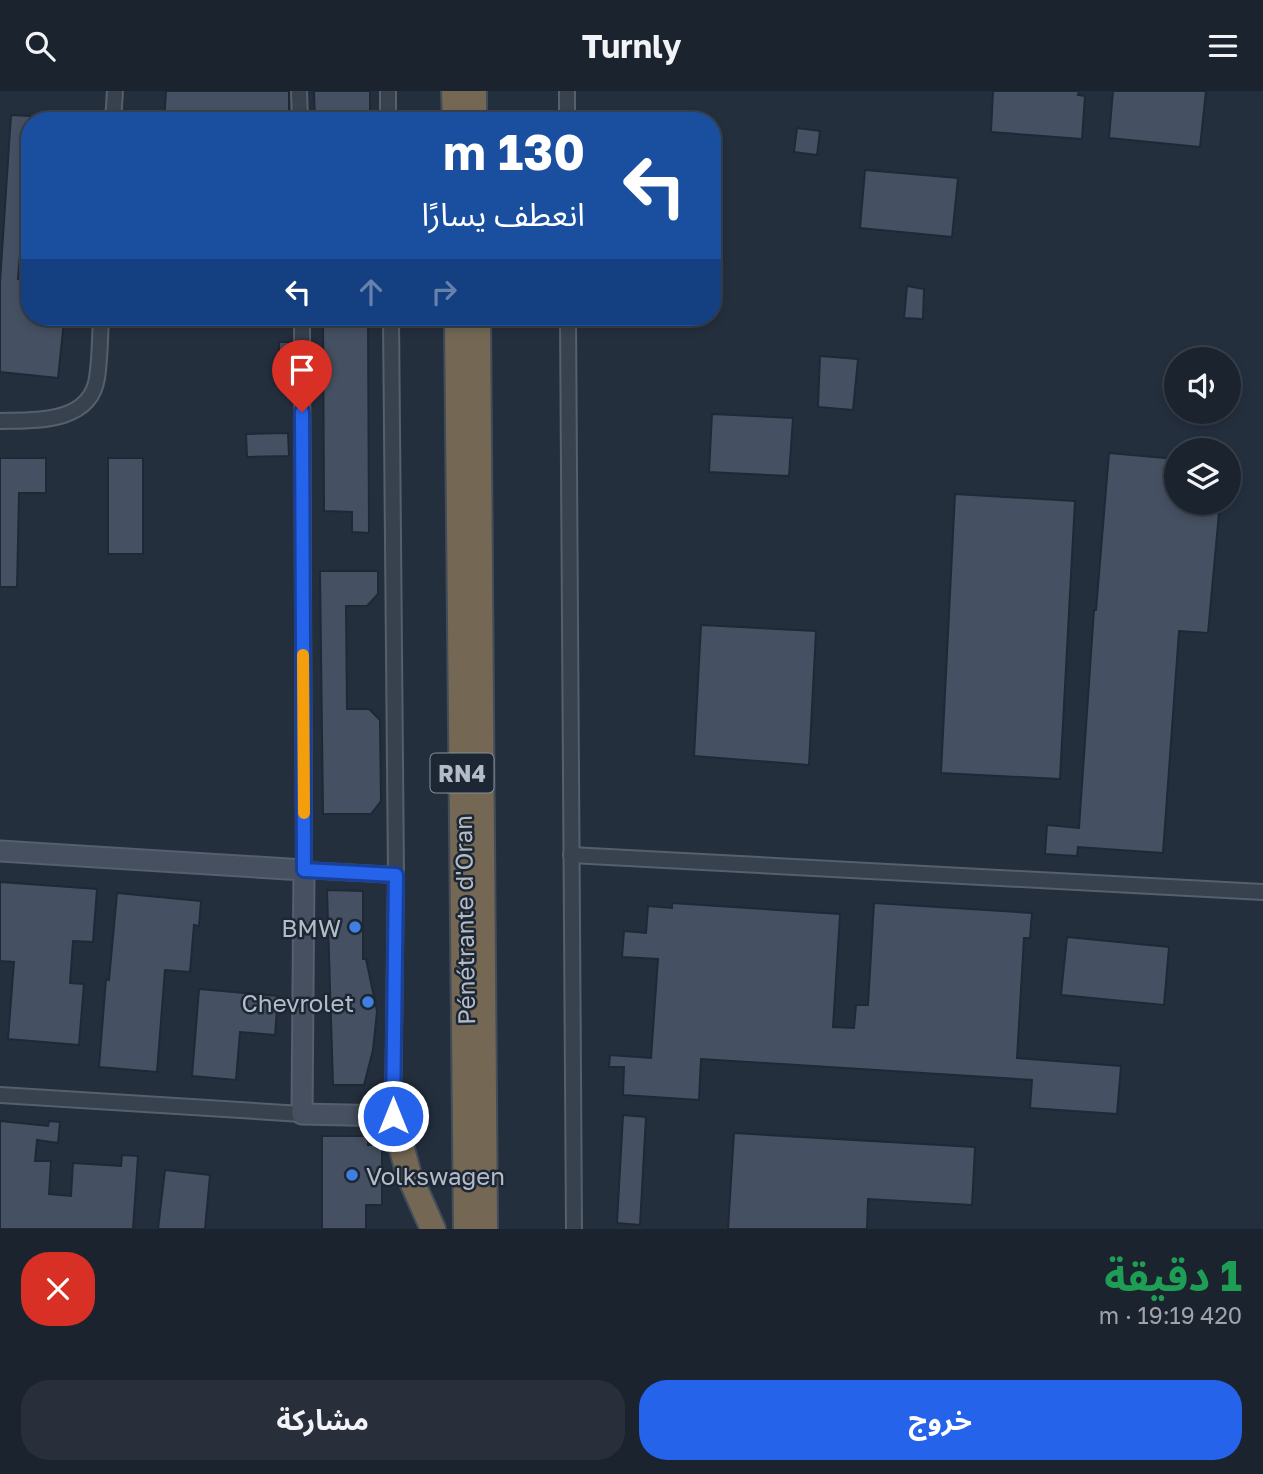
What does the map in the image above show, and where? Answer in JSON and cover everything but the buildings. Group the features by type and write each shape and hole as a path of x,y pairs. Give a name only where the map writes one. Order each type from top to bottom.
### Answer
{"highway":[{"path":"454,91 454,112"},
{"path":"474,91 474,112"},
{"name":"Pénétrante d'Oran","path":"457,326 466,1229"},
{"name":"Pénétrante d'Oran","path":"478,326 485,1229"},
{"path":"393,1116 409,1175 433,1229"}],"street":[{"path":"114,112 115,91"},
{"path":"299,91 300,112"},
{"path":"388,91 388,112"},
{"path":"567,91 567,112"},
{"path":"0,421 45,420 69,414 86,400 97,381 100,326"},
{"path":"302,326 302,1114"},
{"path":"0,1095 302,1114 393,1116 396,875 391,326"},
{"path":"568,326 574,1229"},
{"path":"0,851 396,875"},
{"path":"571,855 1263,892"}],"slow traffic":[{"path":"303,655 304,813"}],"place":[{"name":"BMW","path":"355,927"},
{"name":"Chevrolet","path":"368,1002"},
{"name":"Volkswagen","path":"352,1175"}],"route":[{"path":"302,412 304,870 396,875 393,1116"}]}
